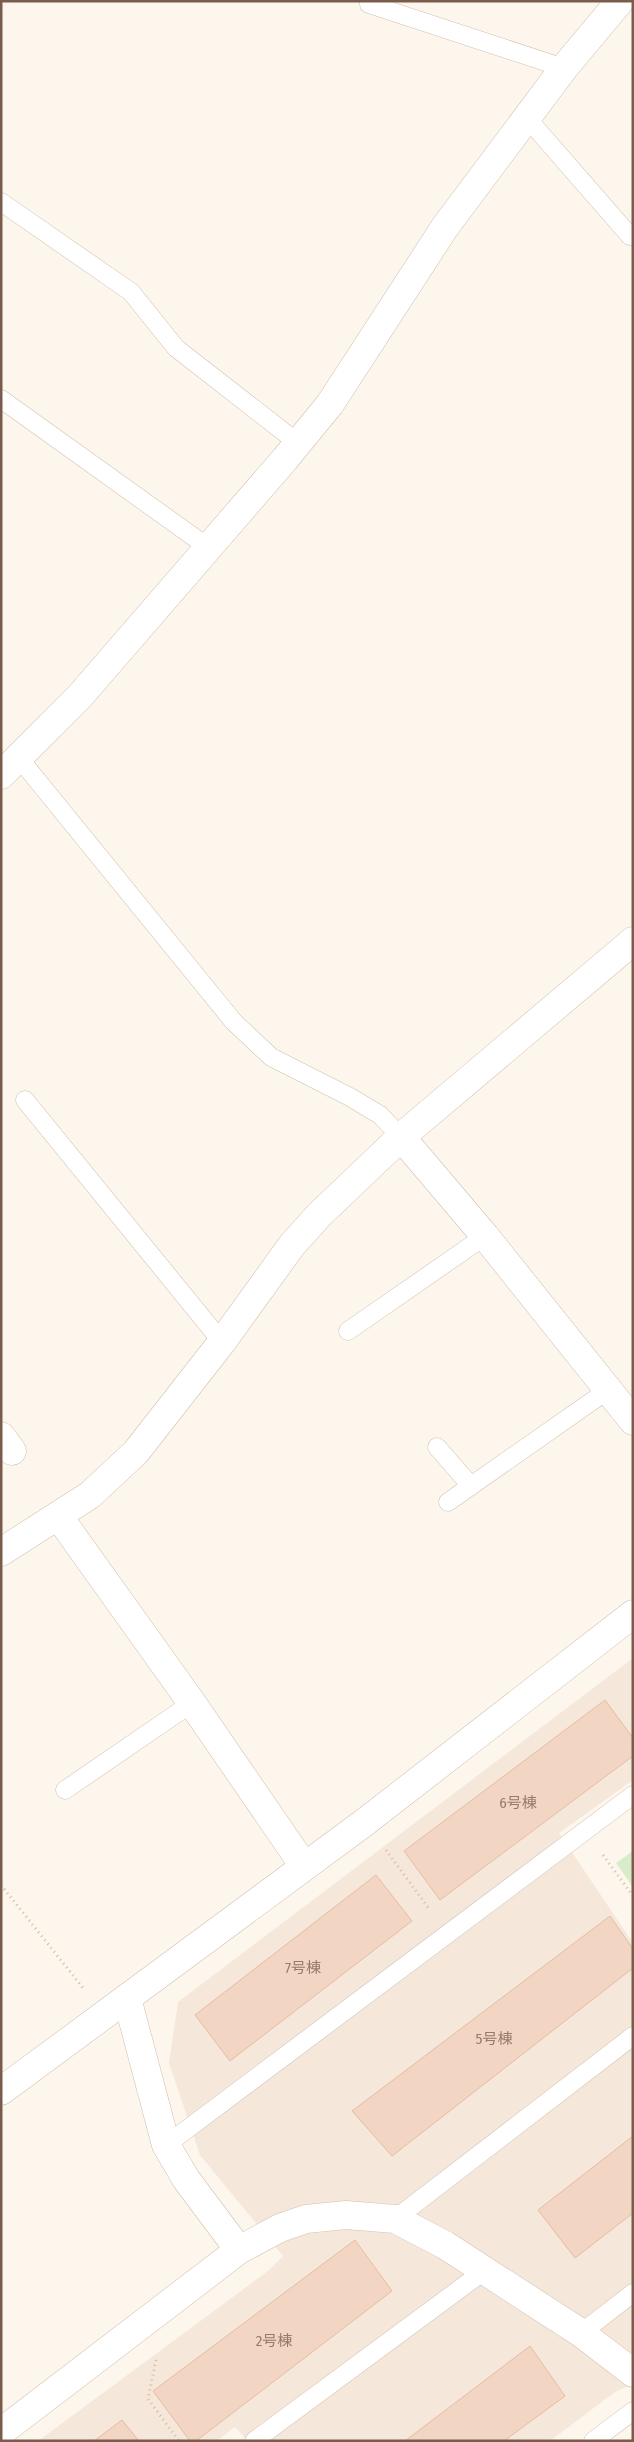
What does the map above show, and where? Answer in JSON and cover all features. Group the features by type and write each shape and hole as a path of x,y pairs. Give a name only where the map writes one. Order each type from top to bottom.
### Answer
{"street":[{"path":"10,767 80,696 209,548 330,404 445,228 564,68 620,1"},
{"path":"1,1552 90,1495 136,1452 222,1342 292,1245 320,1214 401,1137 633,941"},
{"path":"401,1137 485,1236 633,1420"},
{"path":"59,1516 192,1703 304,1866"},
{"path":"1,2091 365,1822 633,1614"},
{"path":"127,1998 166,2145 186,2179 239,2250"},
{"path":"1,2432 239,2250 280,2228 306,2219 346,2215 395,2219 445,2245 581,2334 633,2373"}],"lane":[{"path":"369,1 369,4 564,68"},
{"path":"527,118 630,236"},
{"path":"1,202 131,292 176,348 298,443"},
{"path":"1,398 209,548"},
{"path":"10,767 233,1021 271,1058 357,1101 380,1115 401,1137"},
{"path":"25,1100 222,1342"},
{"path":"348,1331 485,1236"},
{"path":"448,1502 608,1390"},
{"path":"437,1447 471,1486"},
{"path":"66,1790 192,1703"},
{"path":"166,2145 633,1795"},
{"path":"395,2219 633,2036"},
{"path":"254,2441 484,2271"},
{"path":"581,2334 633,2293"},
{"path":"593,2441 633,2410"}],"path":[{"path":"365,1822 448,1934"},
{"path":"585,1830 633,1896"},
{"path":"1,1885 104,2014"},
{"path":"166,2307 148,2399 179,2441"}],"shaded area":[{"path":"633,1658 633,1780 559,1833 633,1943 633,2384 615,2392 550,2441 248,2441 235,2427 217,2441 38,2441 268,2271 283,2256 200,2155 169,2063 178,2002"}],"green space":[{"path":"633,1851 633,1887 616,1863"}],"building":[{"path":"605,1700 633,1738 633,1756 440,1900 404,1851"},
{"path":"376,1875 412,1921 230,2061 195,2015"},
{"path":"610,1916 633,1949 633,1968 392,2156 352,2111"},
{"path":"633,2136 633,2213 575,2258 538,2210"},
{"path":"355,2240 392,2291 196,2441 190,2441 153,2391"},
{"path":"530,2346 565,2396 504,2441 405,2441"},
{"path":"122,2420 139,2441 94,2441"}]}
